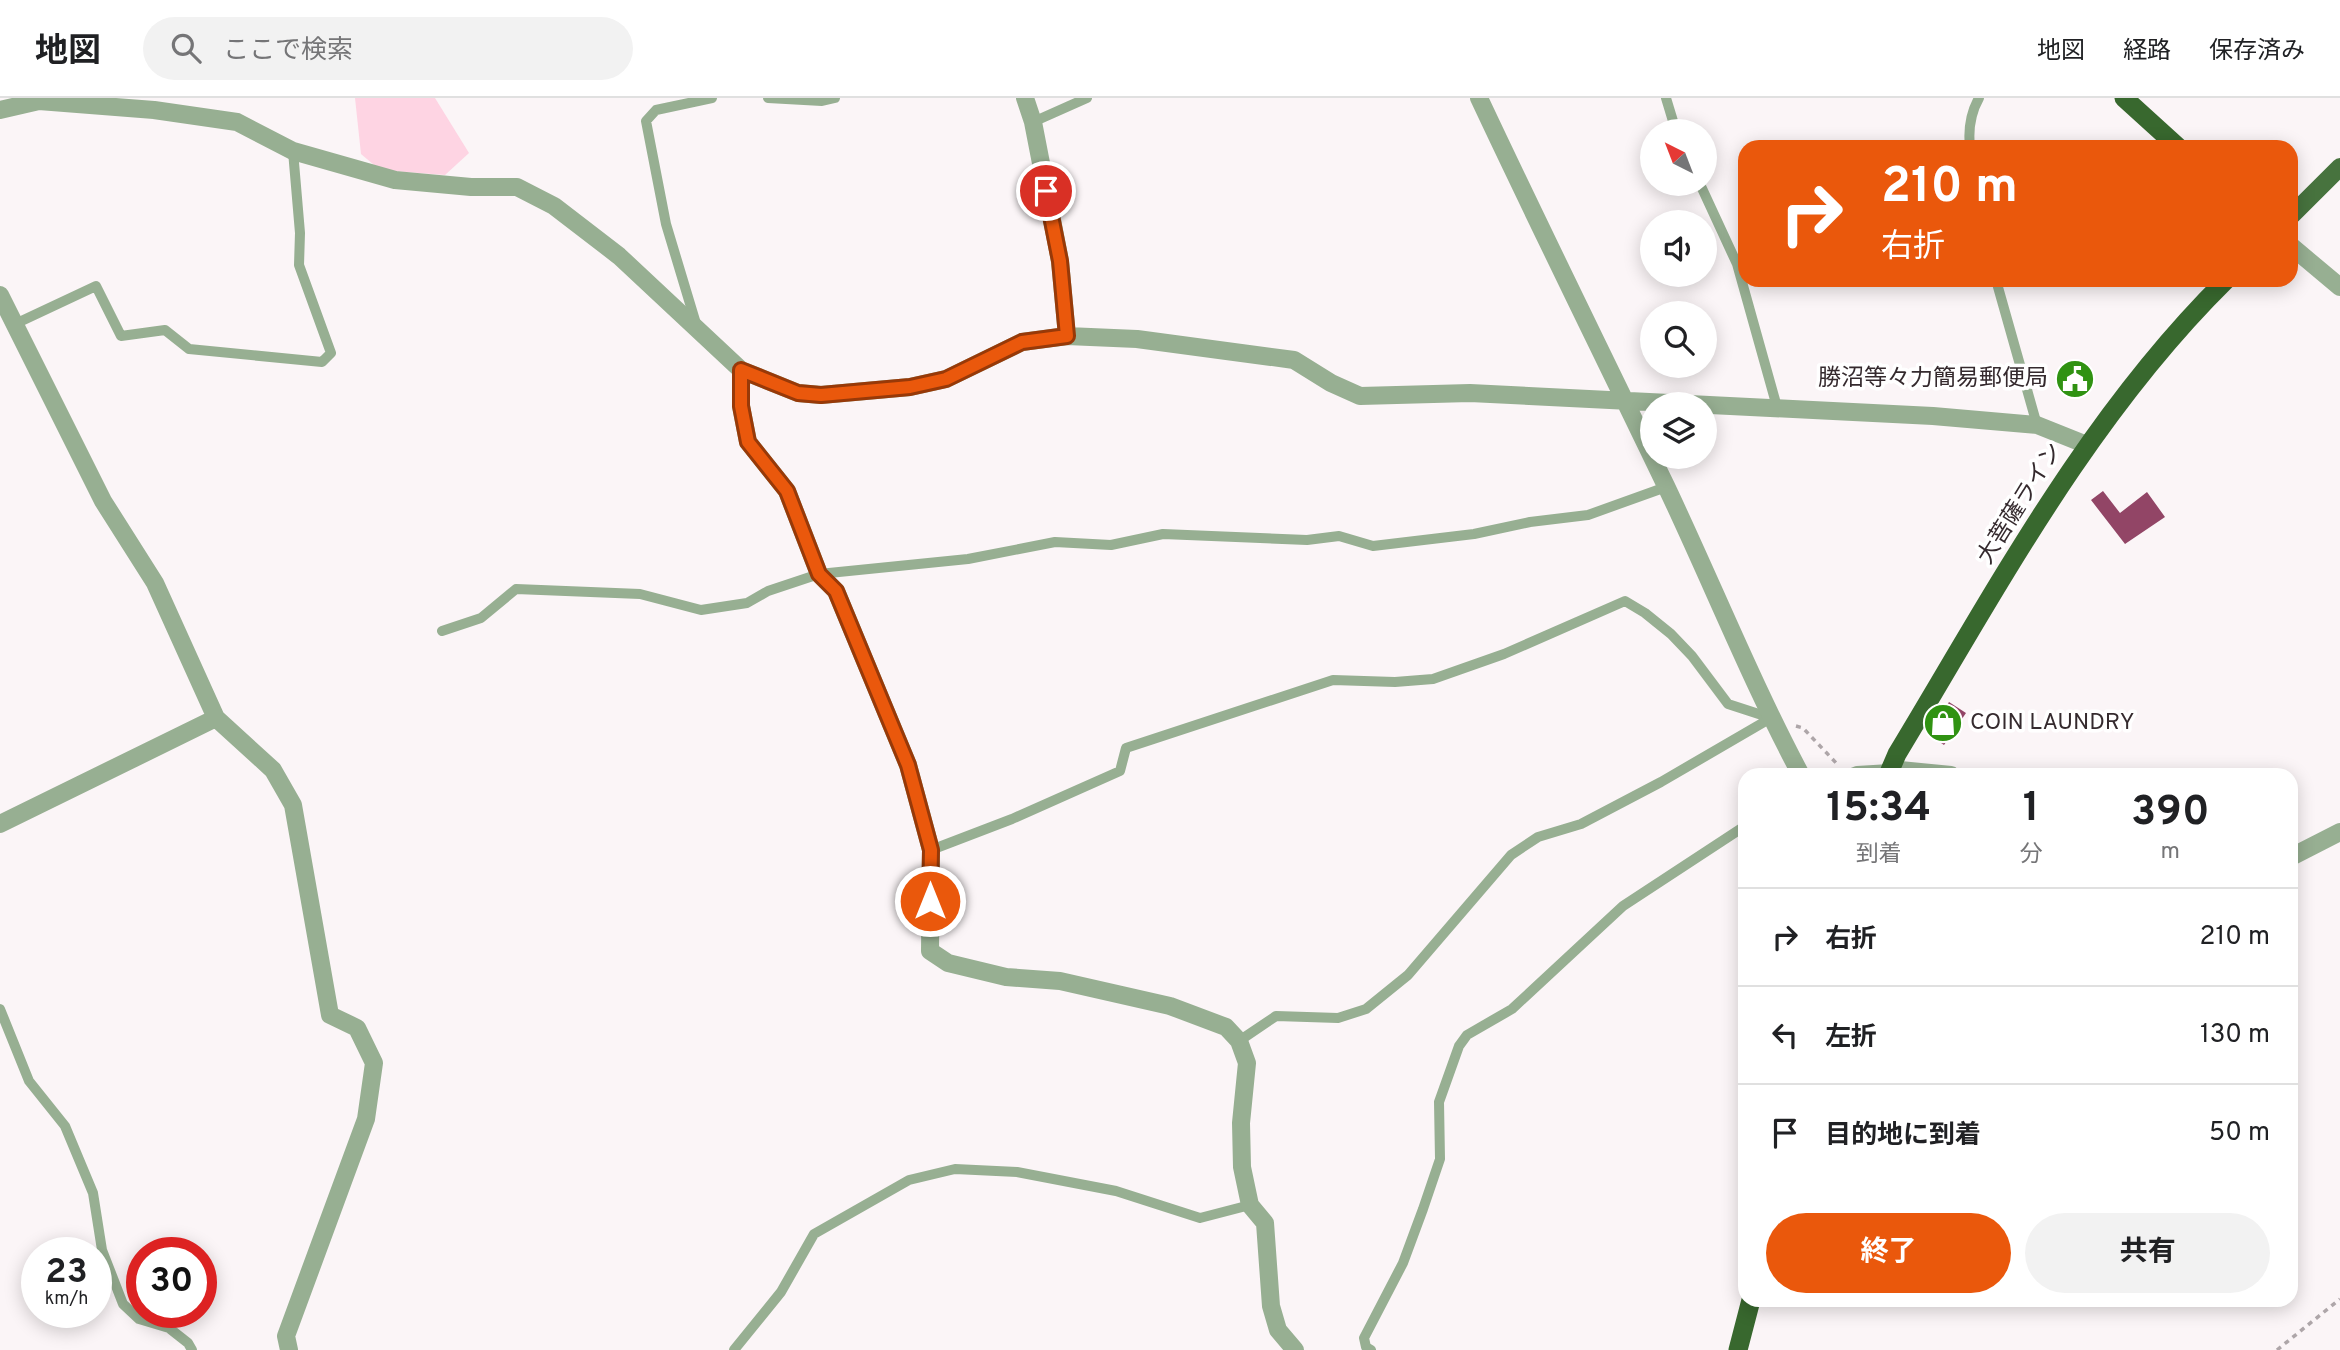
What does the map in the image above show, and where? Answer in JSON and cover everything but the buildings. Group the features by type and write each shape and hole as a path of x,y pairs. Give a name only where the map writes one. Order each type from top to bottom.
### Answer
{"highway":[{"path":"2124,98 2170,140"},
{"name":"大菩薩ライン","path":"1891,768 2035,525 2087,445 2189,316 2219,287"},
{"path":"1738,1350 1749,1307"}],"main road":[{"path":"2298,209 2340,167"}],"street":[{"path":"1025,98 1033,122 1060,261 1067,336"},
{"path":"1479,98 1666,487 1771,718 1797,768"},
{"path":"0,110 39,101 155,110 237,122 293,151 395,180 471,187 517,187 554,206 619,256 741,370 798,393 821,395 910,387 946,379 1022,342 1067,336 1138,339 1294,360 1360,396 1469,393 1777,407 2037,425 2087,445"},
{"path":"2298,252 2340,287"},
{"path":"0,295 103,501 155,583 216,718 273,769 293,805 330,1015 357,1028 374,1063 366,1119 286,1336 289,1350"},
{"path":"741,370 741,406 748,442 787,491 819,574 836,591 863,651 908,765 931,850 930,951 948,963 1006,977 1060,981 1170,1006 1226,1027 1239,1041 1247,1063 1241,1123 1242,1156 1250,1205 1265,1223 1271,1306 1278,1330 1295,1350"},
{"path":"0,824 216,718"},
{"path":"2298,853 2340,832"}],"lane":[{"path":"698,331 666,224 646,121 656,110 712,98"},
{"path":"768,98 822,101 835,98"},
{"path":"1033,122 1087,98"},
{"path":"1666,98 1672,119"},
{"path":"1969,140 1968,131 1973,109 1979,98"},
{"path":"15,324 96,286 121,336 165,330 189,349 322,362 331,353 299,265 300,233 293,151"},
{"path":"1706,196 1738,268"},
{"path":"1743,287 1777,407"},
{"path":"1998,287 2037,425"},
{"path":"442,631 481,618 516,589 640,594 701,610 747,603 768,591 819,574 968,559 1055,542 1111,545 1163,534 1307,540 1339,536 1373,546 1474,534 1530,522 1588,515 1666,487"},
{"path":"931,850 1012,819 1120,771 1126,748 1334,680 1433,680 1504,654 1625,601 1646,612 1671,634 1700,666 1728,704 1771,718"},
{"path":"1239,1041 1276,1016 1338,1018 1366,1009 1408,975 1511,855 1538,837 1581,824 1661,782 1771,718"},
{"path":"1371,1350 1366,1347 1364,1338 1404,1263 1440,1159 1439,1102 1460,1046 1467,1035 1512,1009 1623,906 1738,831"},
{"path":"0,1009 29,1081 65,1126 93,1193 102,1251 123,1304 139,1319 169,1328 188,1343 192,1350"},
{"path":"734,1350 781,1292 814,1234 909,1180 955,1169 1017,1172 1116,1191 1200,1218 1250,1205"}],"path":[{"path":"1771,718 1803,728 1840,768"},
{"path":"2277,1350 2340,1299"}],"shaded area":[{"path":"355,98 435,98 469,153 445,175 380,170 361,154"}],"place":[{"name":"勝沼等々力簡易郵便局","path":"2075,379"},
{"name":"COIN LAUNDRY","path":"1943,723"}],"route":[{"path":"930,901 931,850 908,765 863,651 836,591 819,574 787,491 748,442 741,406 741,370 798,393 821,395 910,387 946,379 1022,342 1067,336 1060,261 1046,191"}]}
